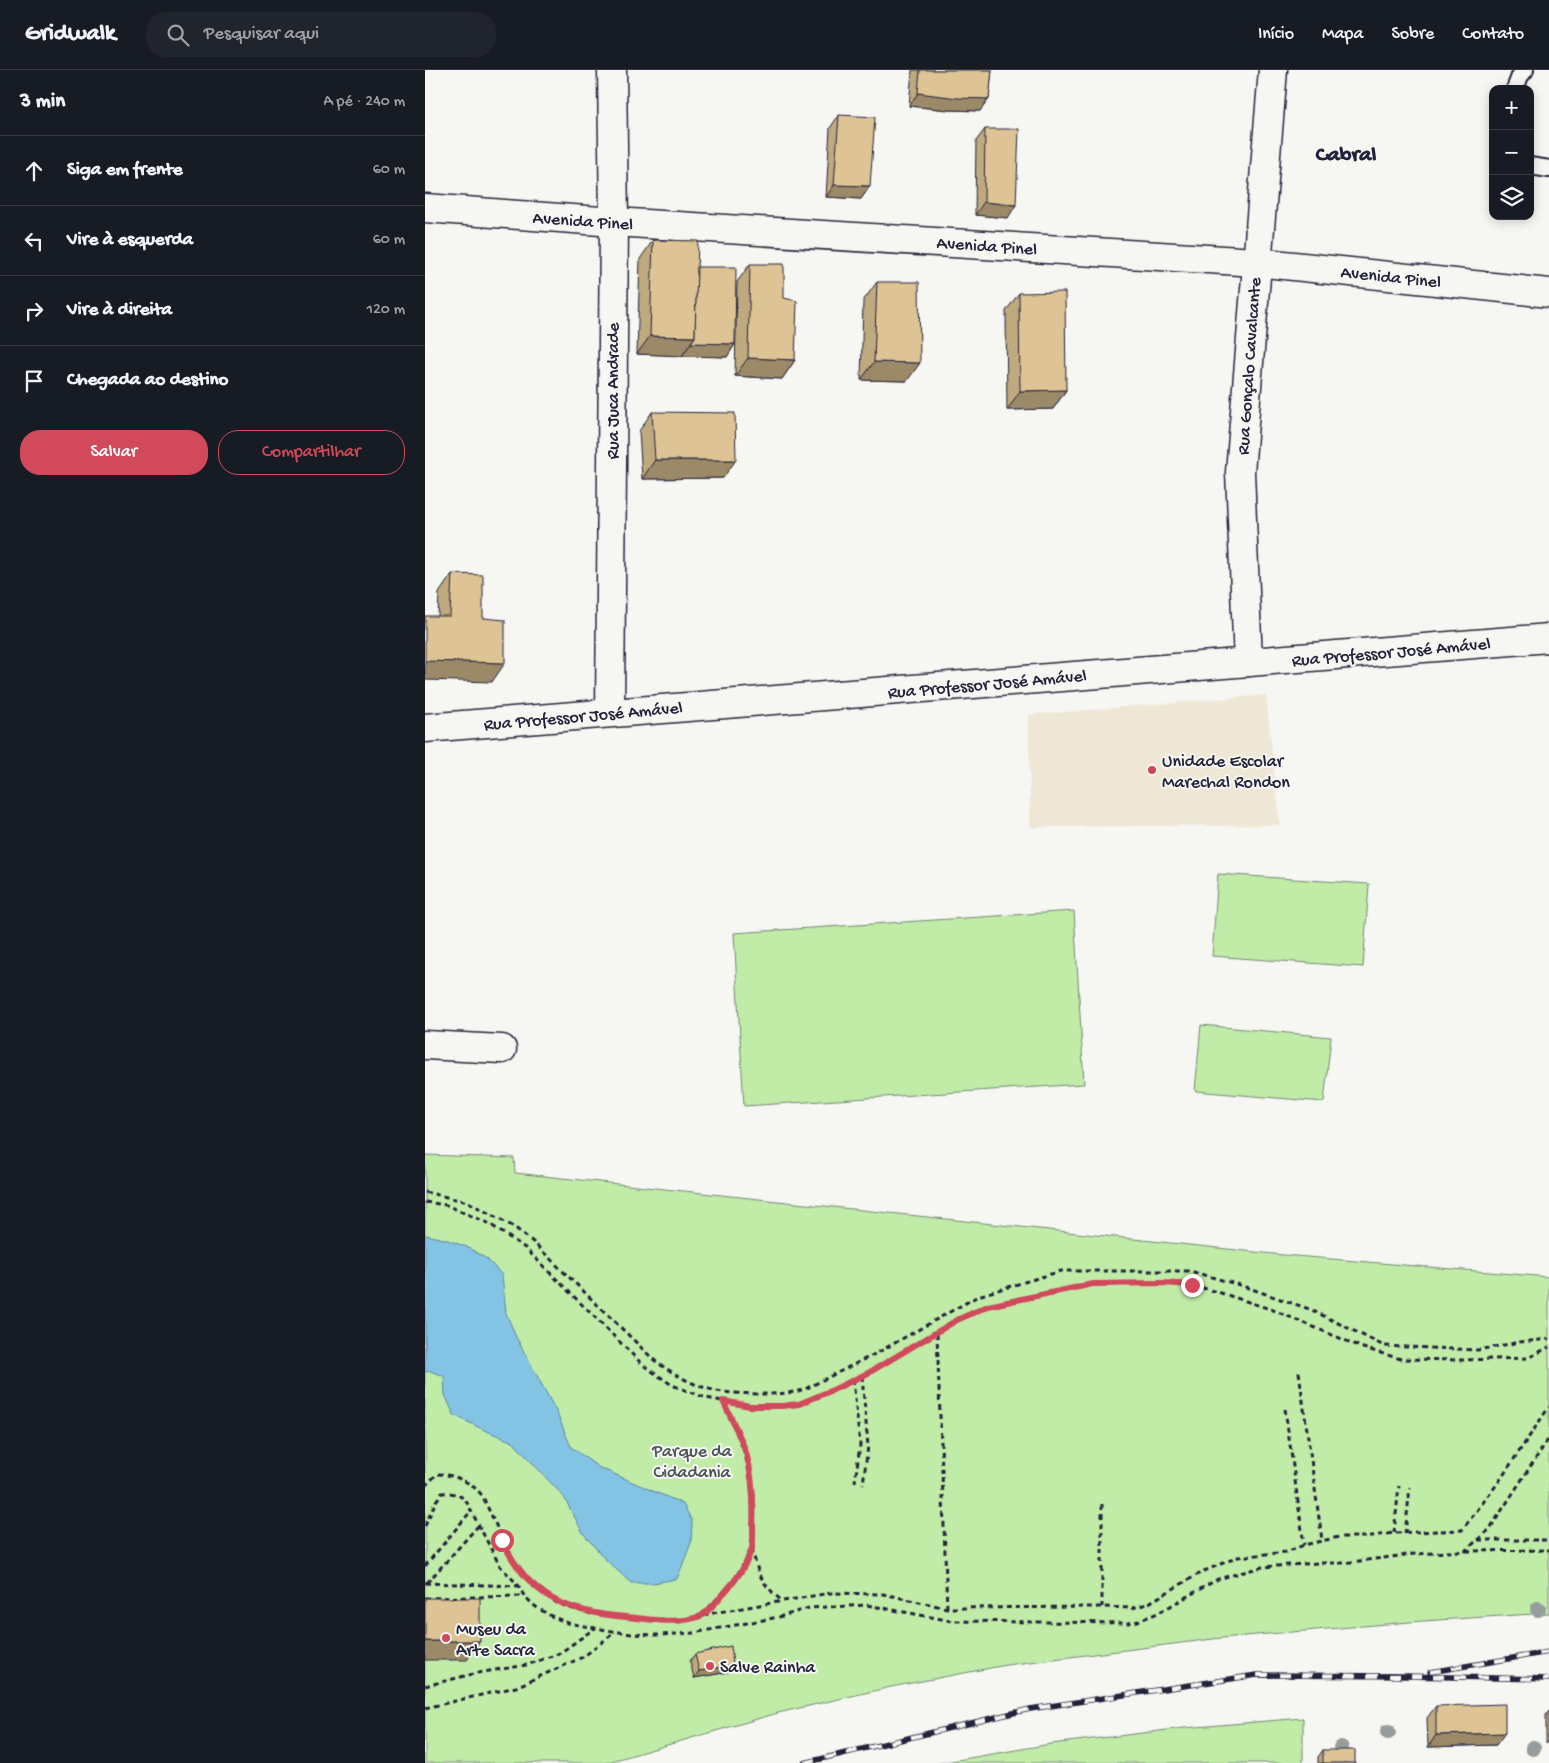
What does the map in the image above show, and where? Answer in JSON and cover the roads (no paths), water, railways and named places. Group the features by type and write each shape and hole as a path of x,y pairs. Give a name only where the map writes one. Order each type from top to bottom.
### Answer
{"street":[{"name":"Rua Juca Andrade","path":"610,712 614,222 612,70"},
{"name":"Rua Gonçalo Cavalcante","path":"1248,662 1240,472 1273,70"},
{"name":"Avenida Pinel","path":"425,208 614,222 1256,262 1549,293"},
{"name":"Rua Professor José Amável","path":"425,728 1549,638"},
{"path":"425,1045 502,1049"}],"lane":[{"path":"1517,85 1525,70"},
{"path":"1534,167 1549,169"}],"water":[{"path":"425,1235 445,1239 467,1247 487,1259 502,1275 506,1313 516,1337 556,1411 571,1447 598,1467 683,1504 692,1521 691,1543 677,1579 653,1583 631,1583 605,1559 583,1533 564,1497 513,1442 454,1415 445,1395 444,1376 430,1371 425,1372"}],"railway":[{"path":"1430,1672 1549,1652"},
{"path":"804,1763 1030,1709 1257,1675 1549,1679"}],"place":[{"name":"Unidade Escolar Marechal Rondon","path":"1152,770"},
{"name":"Museu da Arte Sacra","path":"446,1638"},
{"name":"Salve Rainha","path":"710,1666"}],"district":[{"name":"Cabral","path":"1346,152"}],"park label":[{"name":"Parque da Cidadania","path":"692,1460"}]}
